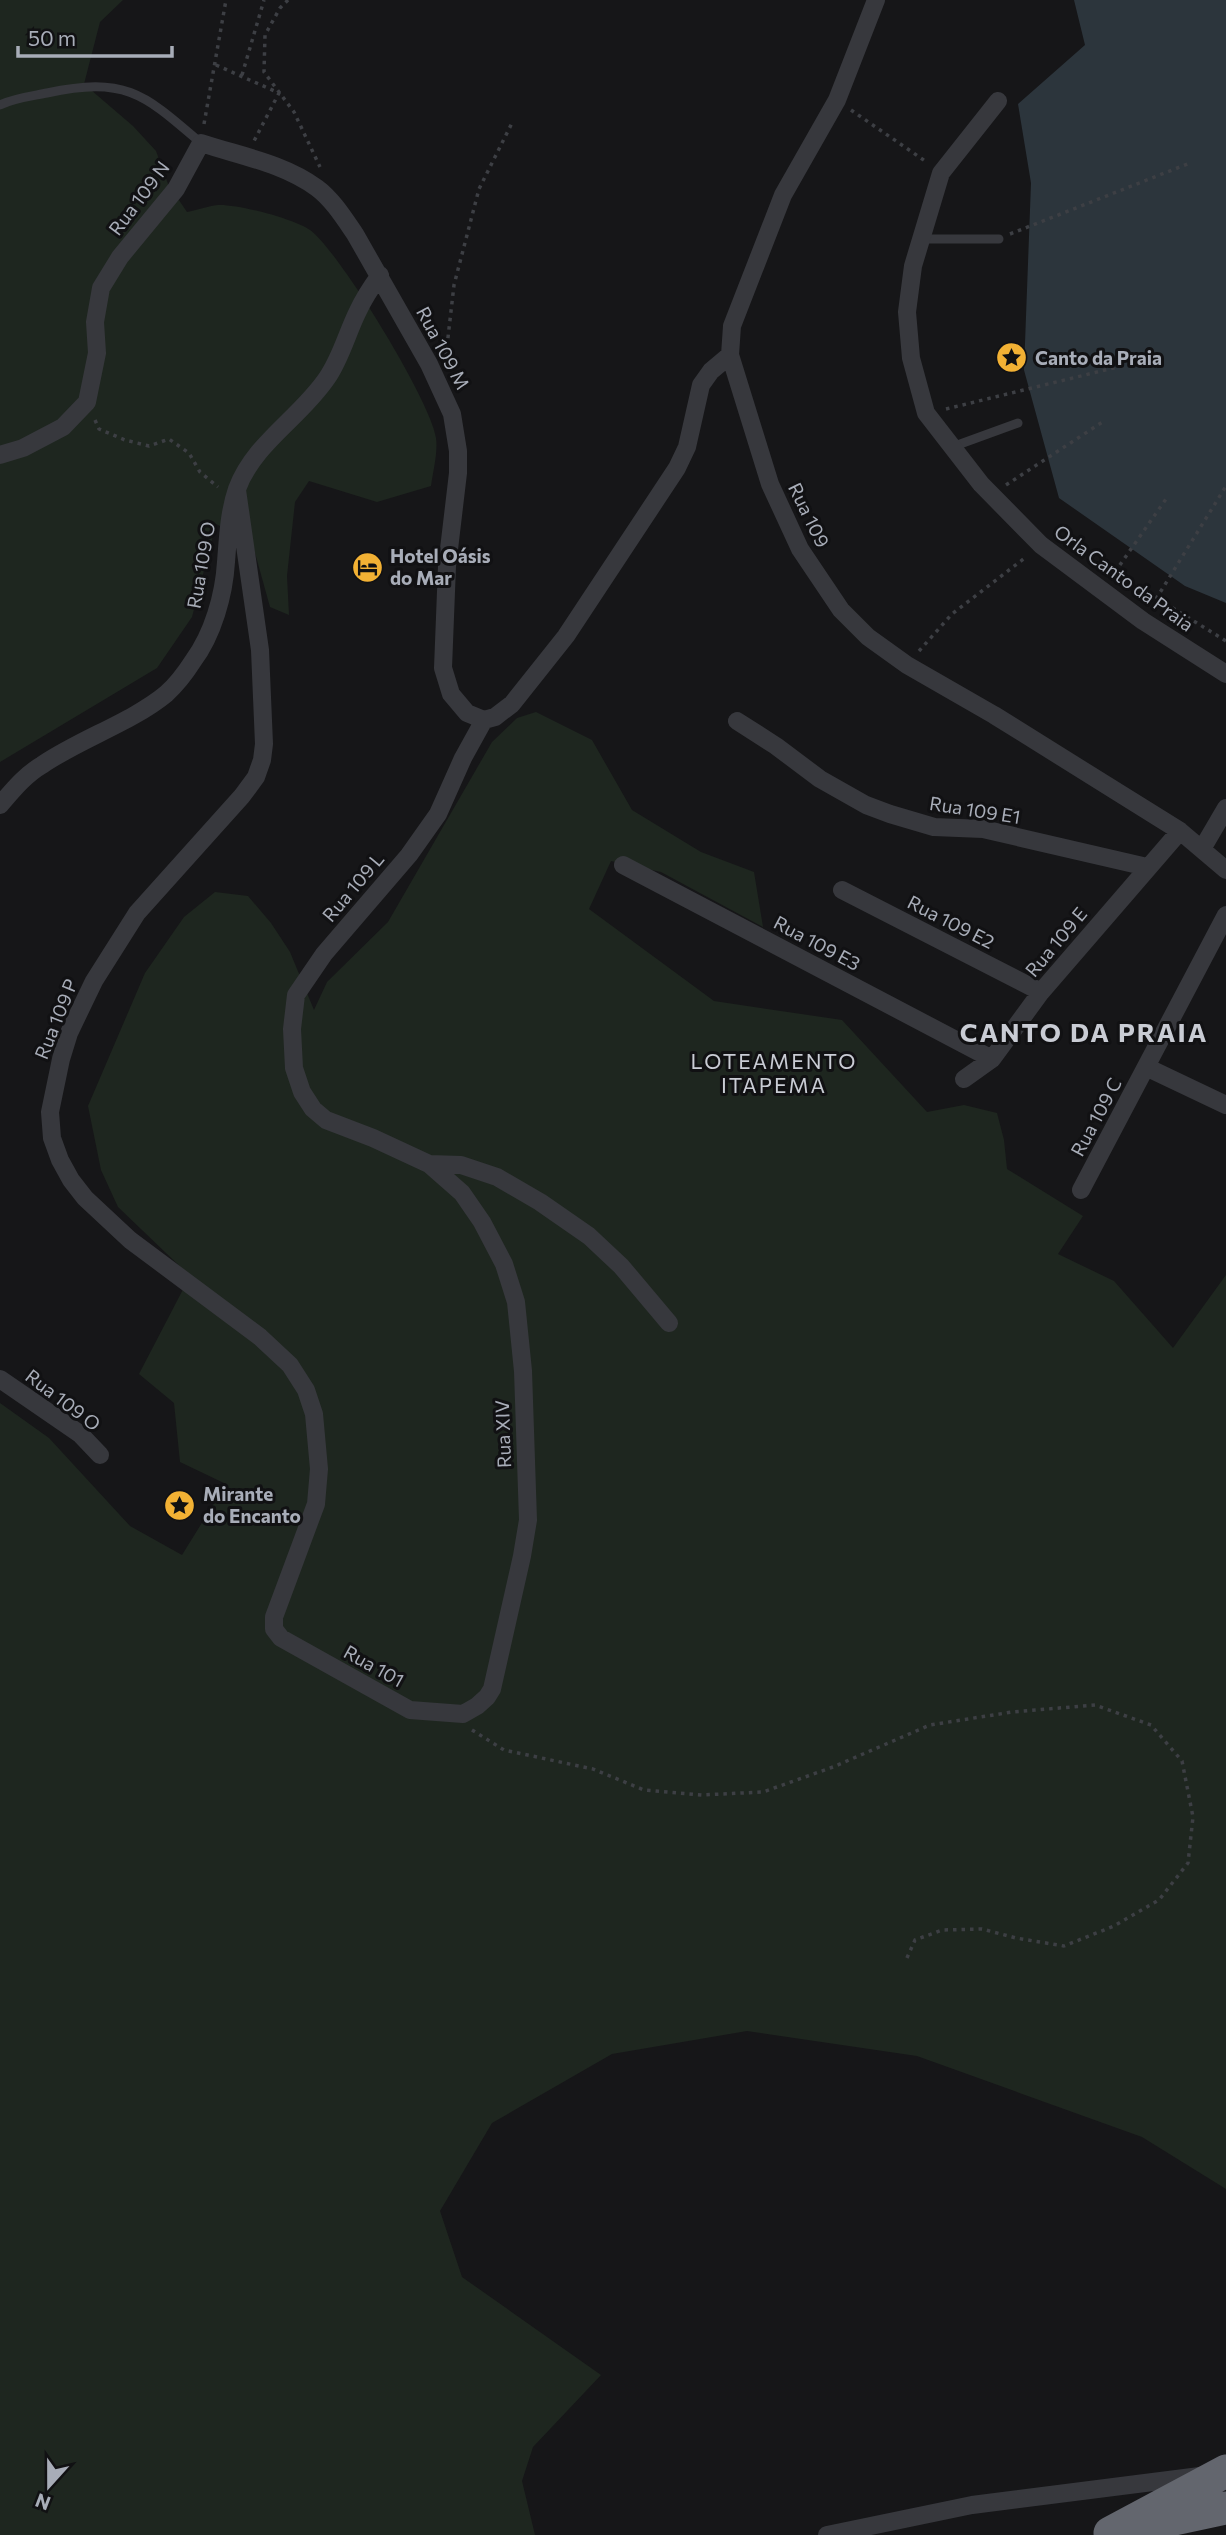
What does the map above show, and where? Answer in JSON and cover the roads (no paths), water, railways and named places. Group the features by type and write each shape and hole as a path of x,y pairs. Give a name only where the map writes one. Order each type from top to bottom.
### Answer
{"highway":[{"path":"1106,2534 1223,2472"},
{"path":"1106,2534 1226,2508"}],"street":[{"name":"Rua 109","path":"876,0 837,100 783,195 732,326 730,355 760,457 800,549 841,610 868,637 907,665 994,715 1180,831 1226,870"},
{"name":"Orla Canto da Praia","path":"998,101 941,173 913,266 907,312 911,358 926,413 1009,515 1041,545 1143,621 1226,674"},
{"path":"201,143 281,169 319,189 341,213 380,275"},
{"name":"Rua 109 N","path":"0,455 23,448 63,427 87,402 97,354 95,322 101,288 120,257 176,189 201,143"},
{"name":"Rua 109 O","path":"0,805 21,780 40,765 168,692 194,661 206,640 218,602 226,564 227,536 237,490 253,459 328,377 358,309 380,275"},
{"name":"Rua 109 M","path":"380,275 429,364 452,414 458,450 458,473 447,566 443,668 451,694 467,713 484,720"},
{"name":"Rua 109 L","path":"669,1324 621,1266 589,1236 540,1202 497,1177 461,1165 429,1164 326,1120 313,1109 302,1093 294,1068 292,1029 296,995 324,954 409,855 438,814 463,758 484,720 495,717 512,704 566,636 677,468 687,447 701,384 711,370 730,355"},
{"name":"Rua 109 P","path":"237,490 260,650 264,744 262,760 256,777 242,796 137,913 94,981 65,1046 50,1112 52,1138 60,1160 85,1198 130,1240 260,1337 290,1365 306,1390 314,1414 319,1469 316,1504 274,1617 274,1629"},
{"name":"Rua 109 E1","path":"737,721 820,779 866,805 890,814 934,827 984,829 1147,867"},
{"path":"1202,849 1226,808"},
{"name":"Rua 109 E","path":"964,1079 992,1059 1041,992 1180,831"},
{"name":"Rua 109 E3","path":"623,865 992,1059"},
{"name":"Rua 109 E2","path":"842,890 1041,992"},
{"name":"Rua 109 C","path":"1081,1190 1226,915"},
{"path":"1146,1067 1226,1105"},
{"name":"Rua XIV","path":"429,1164 462,1193 482,1222 504,1264 516,1302 523,1371 528,1520 523,1556 492,1689 477,1706 463,1714"},
{"name":"Rua 109 O","path":"0,1379 79,1434 100,1455"},
{"name":"Rua 101","path":"274,1629 281,1639 411,1710 463,1714"},
{"path":"827,2535 984,2503 1223,2472"}],"lane":[{"path":"0,105 75,87 124,88 154,102 201,143"},
{"path":"920,239 999,239"},
{"path":"952,447 1018,423"}],"place":[{"name":"Canto da Praia","path":"1012,358"},
{"name":"Hotel Oásis do Mar","path":"367,567"},
{"name":"Mirante do Encanto","path":"180,1505"}],"district":[{"name":"CANTO DA PRAIA","path":"1084,1033"},
{"name":"LOTEAMENTO ITAPEMA","path":"774,1074"}]}
